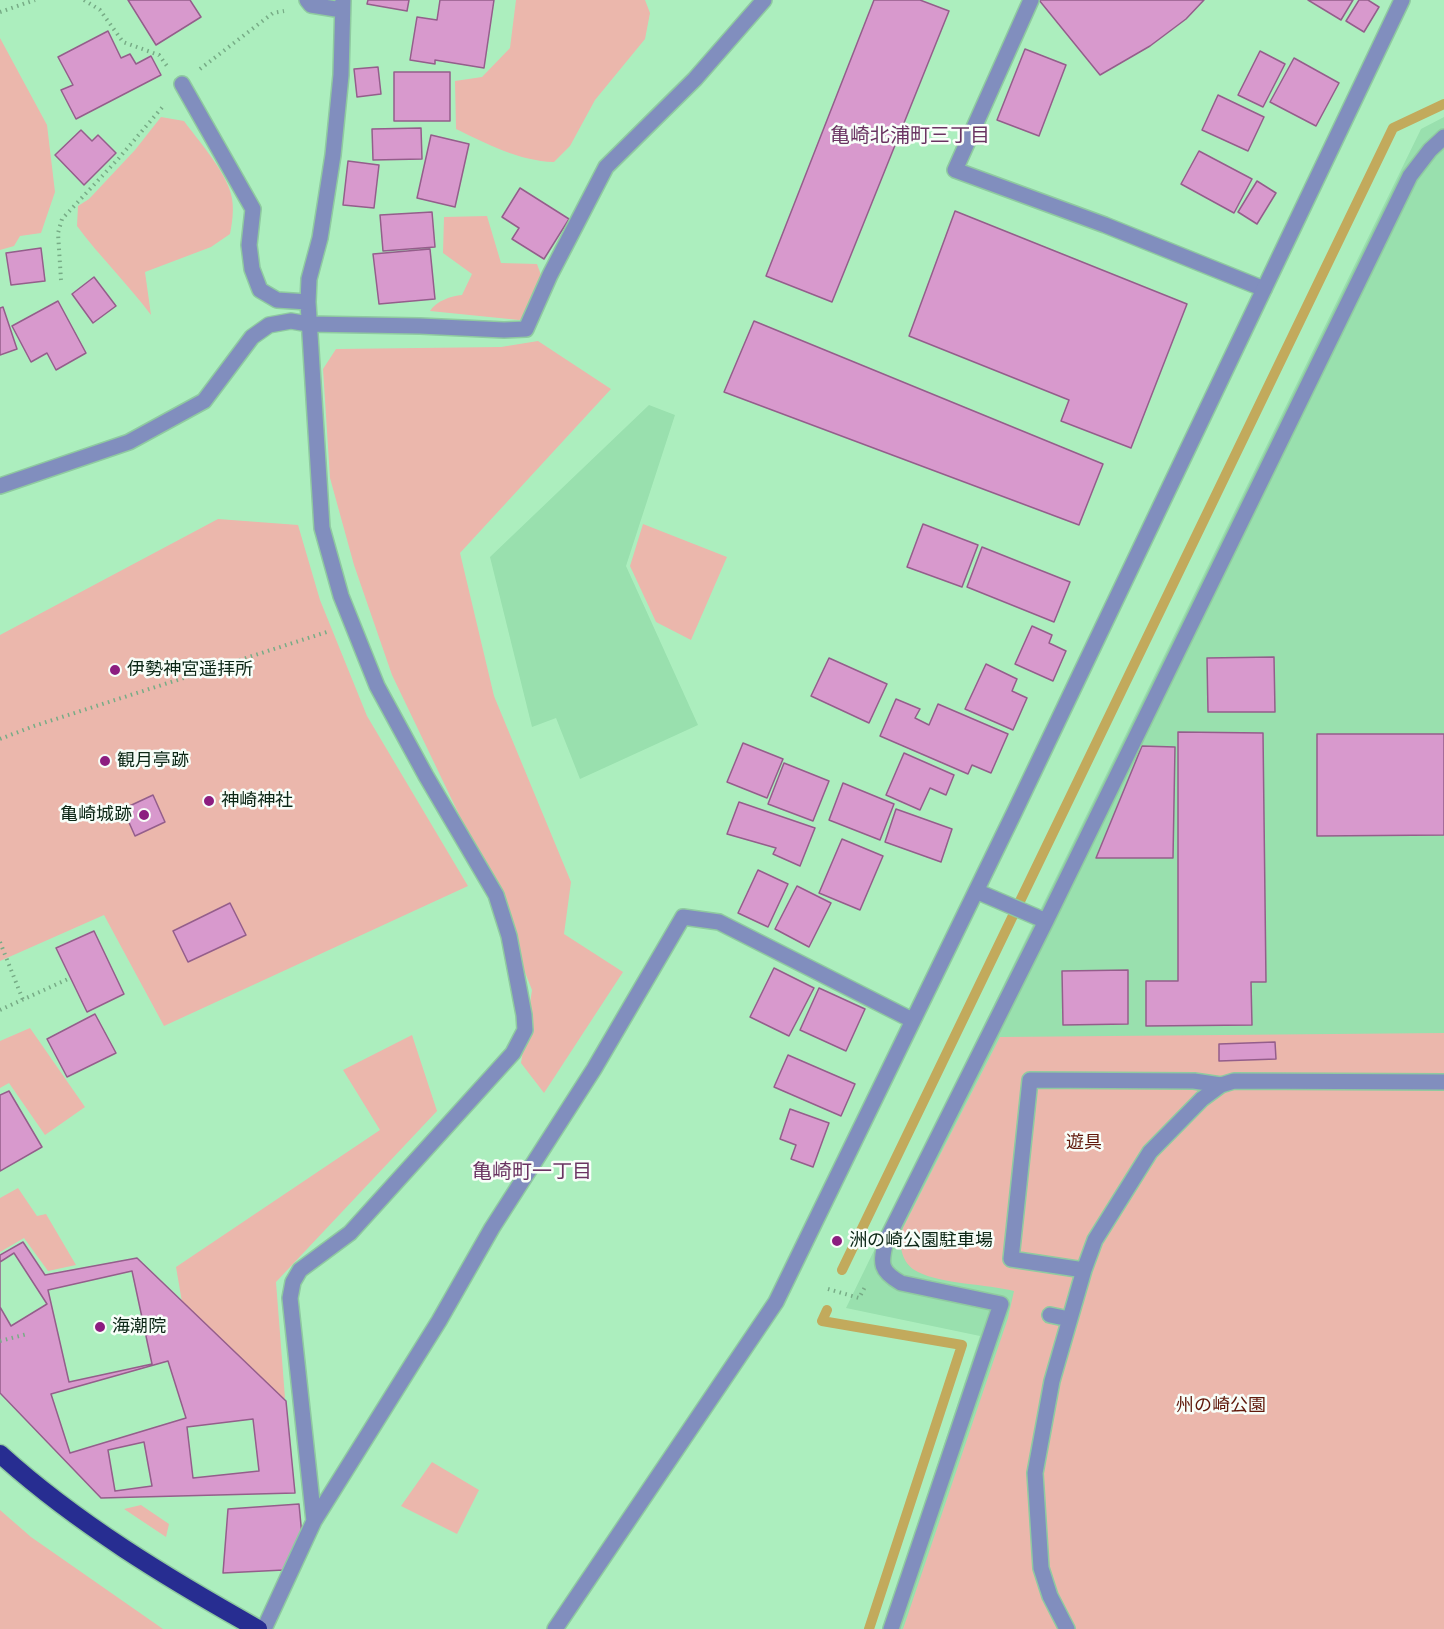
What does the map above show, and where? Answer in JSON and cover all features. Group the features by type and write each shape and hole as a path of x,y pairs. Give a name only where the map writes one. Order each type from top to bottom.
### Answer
{"highway":[{"path":"0,1454 22,1474 101,1532 191,1591 258,1629"}],"street":[{"path":"0,486 129,442 204,401 252,338 269,325 291,321 308,324 526,329 550,275 606,167 695,79 764,0"},
{"path":"1031,0 955,170 1105,225 1264,289"},
{"path":"555,1629 776,1302 976,891 1402,0"},
{"path":"309,3 343,5 342,75 333,155 320,238 309,279 308,302 322,528 351,624 377,686 426,776 496,895 509,936 525,1030 513,1053 350,1233 300,1270 293,1282 290,1298 314,1521"},
{"path":"182,84 253,209 249,245 252,269 260,290 277,300 308,302"},
{"path":"891,1629 1001,1304 901,1283 888,1276 883,1267 883,1255 892,1230 1042,919 1410,176 1430,150 1444,137"},
{"path":"976,891 1042,919"},
{"path":"264,1629 314,1521 439,1321 492,1228 594,1069 683,917 719,922 912,1020"},
{"path":"1084,1270 1011,1259 1030,1080 1194,1081 1221,1085"},
{"path":"1067,1629 1050,1596 1041,1568 1035,1473 1052,1381 1084,1270 1095,1240 1150,1152 1202,1099 1221,1085 1234,1081 1444,1082"},
{"path":"1050,1315 1069,1319"}],"path":[{"path":"0,12 35,0"},
{"path":"84,0 100,10 123,42 159,55 182,84"},
{"path":"61,280 58,233 62,219 119,158 182,84 273,13 309,3"},
{"path":"0,739 351,624"},
{"path":"0,942 23,1000"},
{"path":"0,1010 68,979"},
{"path":"828,1289 849,1295"},
{"path":"0,1341 27,1334"}],"shaded area":[{"path":"1444,117 1444,1629 883,1629 980,1336 846,1308 1421,129"},
{"path":"649,405 675,415 626,566 698,725 580,779 556,718 532,727 490,557"}],"green space":[{"path":"516,0 645,0 650,13 645,39 595,100 570,146 554,162 516,155 456,129 455,81 482,77 510,48"},
{"path":"0,38 47,125 55,192 41,233 20,236 14,246 0,250"},
{"path":"161,117 184,121 209,153 229,188 233,217 230,234 211,247 145,272 151,315 77,226 78,206 89,199 135,150"},
{"path":"487,216 501,263 537,264 541,275 524,318 519,320 430,311 444,300 462,295 472,274 443,253 444,217"},
{"path":"538,341 611,389 460,553 494,696 571,882 564,934 623,972 544,1093 521,1063 532,990 477,852 392,675 354,565 330,478 323,369 336,349 501,347"},
{"name":"神崎神社","path":"218,519 298,525 320,600 367,716 468,886 164,1026 104,915 0,961 0,635"},
{"path":"643,524 727,557 691,640 656,622 630,566"},
{"path":"30,1028 85,1107 45,1135 9,1083 0,1088 0,1041"},
{"name":"州の崎公園","path":"1444,1033 1444,1629 903,1629 1008,1318 1014,1291 939,1279 918,1272 904,1259 901,1247 902,1234 1000,1037"},
{"path":"412,1035 437,1111 276,1282 285,1398 200,1407 176,1267 380,1130 343,1070"},
{"path":"18,1188 37,1216 46,1214 76,1265 48,1271 24,1238 0,1252 0,1198"},
{"path":"432,1462 479,1490 457,1534 401,1506"},
{"path":"141,1505 169,1524 166,1537 124,1509"},
{"path":"0,1510 31,1537 163,1629 0,1629"}],"building":[{"path":"128,0 190,0 201,17 156,45"},
{"path":"368,0 409,0 407,11 367,4"},
{"path":"440,0 494,0 484,68 435,60 435,64 410,60 417,17 437,20"},
{"path":"874,0 920,0 949,11 832,302 766,276"},
{"path":"1039,0 1204,0 1186,19 1150,46 1100,75"},
{"path":"1308,0 1353,0 1341,20"},
{"path":"1359,0 1368,0 1379,7 1364,32 1346,21"},
{"path":"108,31 121,58 130,54 136,64 151,56 161,75 76,119 61,90 73,85 58,57"},
{"path":"1025,49 1066,65 1039,136 997,120"},
{"path":"1260,51 1285,64 1263,107 1238,95"},
{"path":"1294,58 1339,83 1316,126 1270,102"},
{"path":"378,67 381,94 357,97 354,69"},
{"path":"394,72 450,72 450,121 394,121"},
{"path":"1218,95 1264,117 1248,151 1202,130"},
{"path":"421,128 422,159 373,160 372,129"},
{"path":"81,130 92,141 98,135 116,153 84,185 55,155"},
{"path":"431,135 469,144 455,207 417,198"},
{"path":"1199,151 1252,179 1234,213 1181,184"},
{"path":"348,161 379,165 374,208 343,205"},
{"path":"1257,181 1276,193 1257,224 1238,212"},
{"path":"520,188 569,219 544,259 512,239 519,228 502,217"},
{"path":"955,211 1187,304 1131,448 1061,421 1069,400 909,336"},
{"path":"432,212 435,247 383,251 380,215"},
{"path":"41,248 45,281 11,285 6,253"},
{"path":"430,249 435,299 379,304 373,254"},
{"path":"94,277 116,306 93,323 72,294"},
{"path":"58,301 86,353 56,370 47,353 31,362 12,326"},
{"path":"3,307 17,349 0,355 0,308"},
{"path":"754,321 1103,464 1079,525 724,392"},
{"path":"923,524 978,545 962,587 907,567"},
{"path":"982,547 1070,582 1054,622 967,587"},
{"path":"1032,626 1052,635 1049,643 1066,651 1053,681 1015,664"},
{"path":"1274,657 1275,712 1208,712 1207,658"},
{"path":"829,658 887,684 869,723 811,696"},
{"path":"986,664 1017,679 1012,691 1027,698 1013,730 965,709"},
{"path":"896,699 920,709 915,718 929,725 938,704 1008,734 991,773 972,765 968,774 880,736"},
{"path":"1178,732 1263,733 1266,982 1251,982 1252,1025 1146,1026 1146,981 1178,981"},
{"path":"1317,734 1444,734 1444,835 1317,836"},
{"path":"743,743 783,759 767,798 727,782"},
{"path":"1142,746 1175,747 1173,858 1096,858"},
{"path":"904,753 954,775 946,795 930,788 920,810 886,795"},
{"path":"784,763 829,781 813,821 768,804"},
{"path":"843,783 894,804 880,840 829,820"},
{"path":"153,795 165,822 135,836 123,809"},
{"path":"739,802 815,828 800,866 773,854 776,848 727,834"},
{"path":"896,809 952,829 941,862 885,842"},
{"path":"842,839 883,856 860,910 819,893"},
{"path":"758,870 788,884 768,927 738,913"},
{"path":"797,886 831,903 809,947 775,929"},
{"path":"230,903 246,935 188,962 173,931"},
{"path":"94,931 124,994 87,1012 56,948"},
{"path":"774,968 814,988 789,1036 750,1017"},
{"path":"1128,970 1128,1024 1063,1025 1062,971"},
{"path":"819,988 865,1009 846,1051 800,1030"},
{"path":"95,1014 116,1053 67,1077 47,1039"},
{"path":"1275,1042 1276,1059 1219,1061 1219,1044"},
{"path":"788,1055 855,1084 841,1116 774,1087"},
{"path":"9,1091 42,1147 0,1171 0,1095"},
{"path":"790,1109 829,1123 813,1167 791,1159 796,1145 780,1139"},
{"path":"23,1242 45,1275 137,1258 286,1401 295,1493 101,1498 0,1393 0,1255"},
{"path":"14,1253 47,1304 11,1326 0,1307 0,1262"},
{"name":"海潮院","path":"132,1271 152,1364 69,1382 48,1290"},
{"path":"168,1361 186,1418 70,1453 51,1394"},
{"path":"253,1419 259,1471 193,1478 187,1427"},
{"path":"144,1442 152,1486 115,1491 108,1450"},
{"path":"299,1504 302,1536 284,1570 223,1573 228,1509"}],"waterway":[{"path":"842,1270 1393,128 1444,104"},
{"path":"827,1310 822,1321 962,1345 869,1629"}],"place":[{"name":"伊勢神宮遥拝所","path":"115,670"},
{"name":"観月亭跡","path":"105,761"},
{"name":"神崎神社","path":"209,801"},
{"name":"亀崎城跡","path":"144,815"},
{"name":"洲の崎公園駐車場","path":"837,1241"},
{"name":"海潮院","path":"100,1327"}],"district":[{"name":"亀崎北浦町三丁目","path":"910,137"},
{"name":"亀崎町一丁目","path":"532,1173"}],"park label":[{"name":"遊具","path":"1084,1143"}]}
